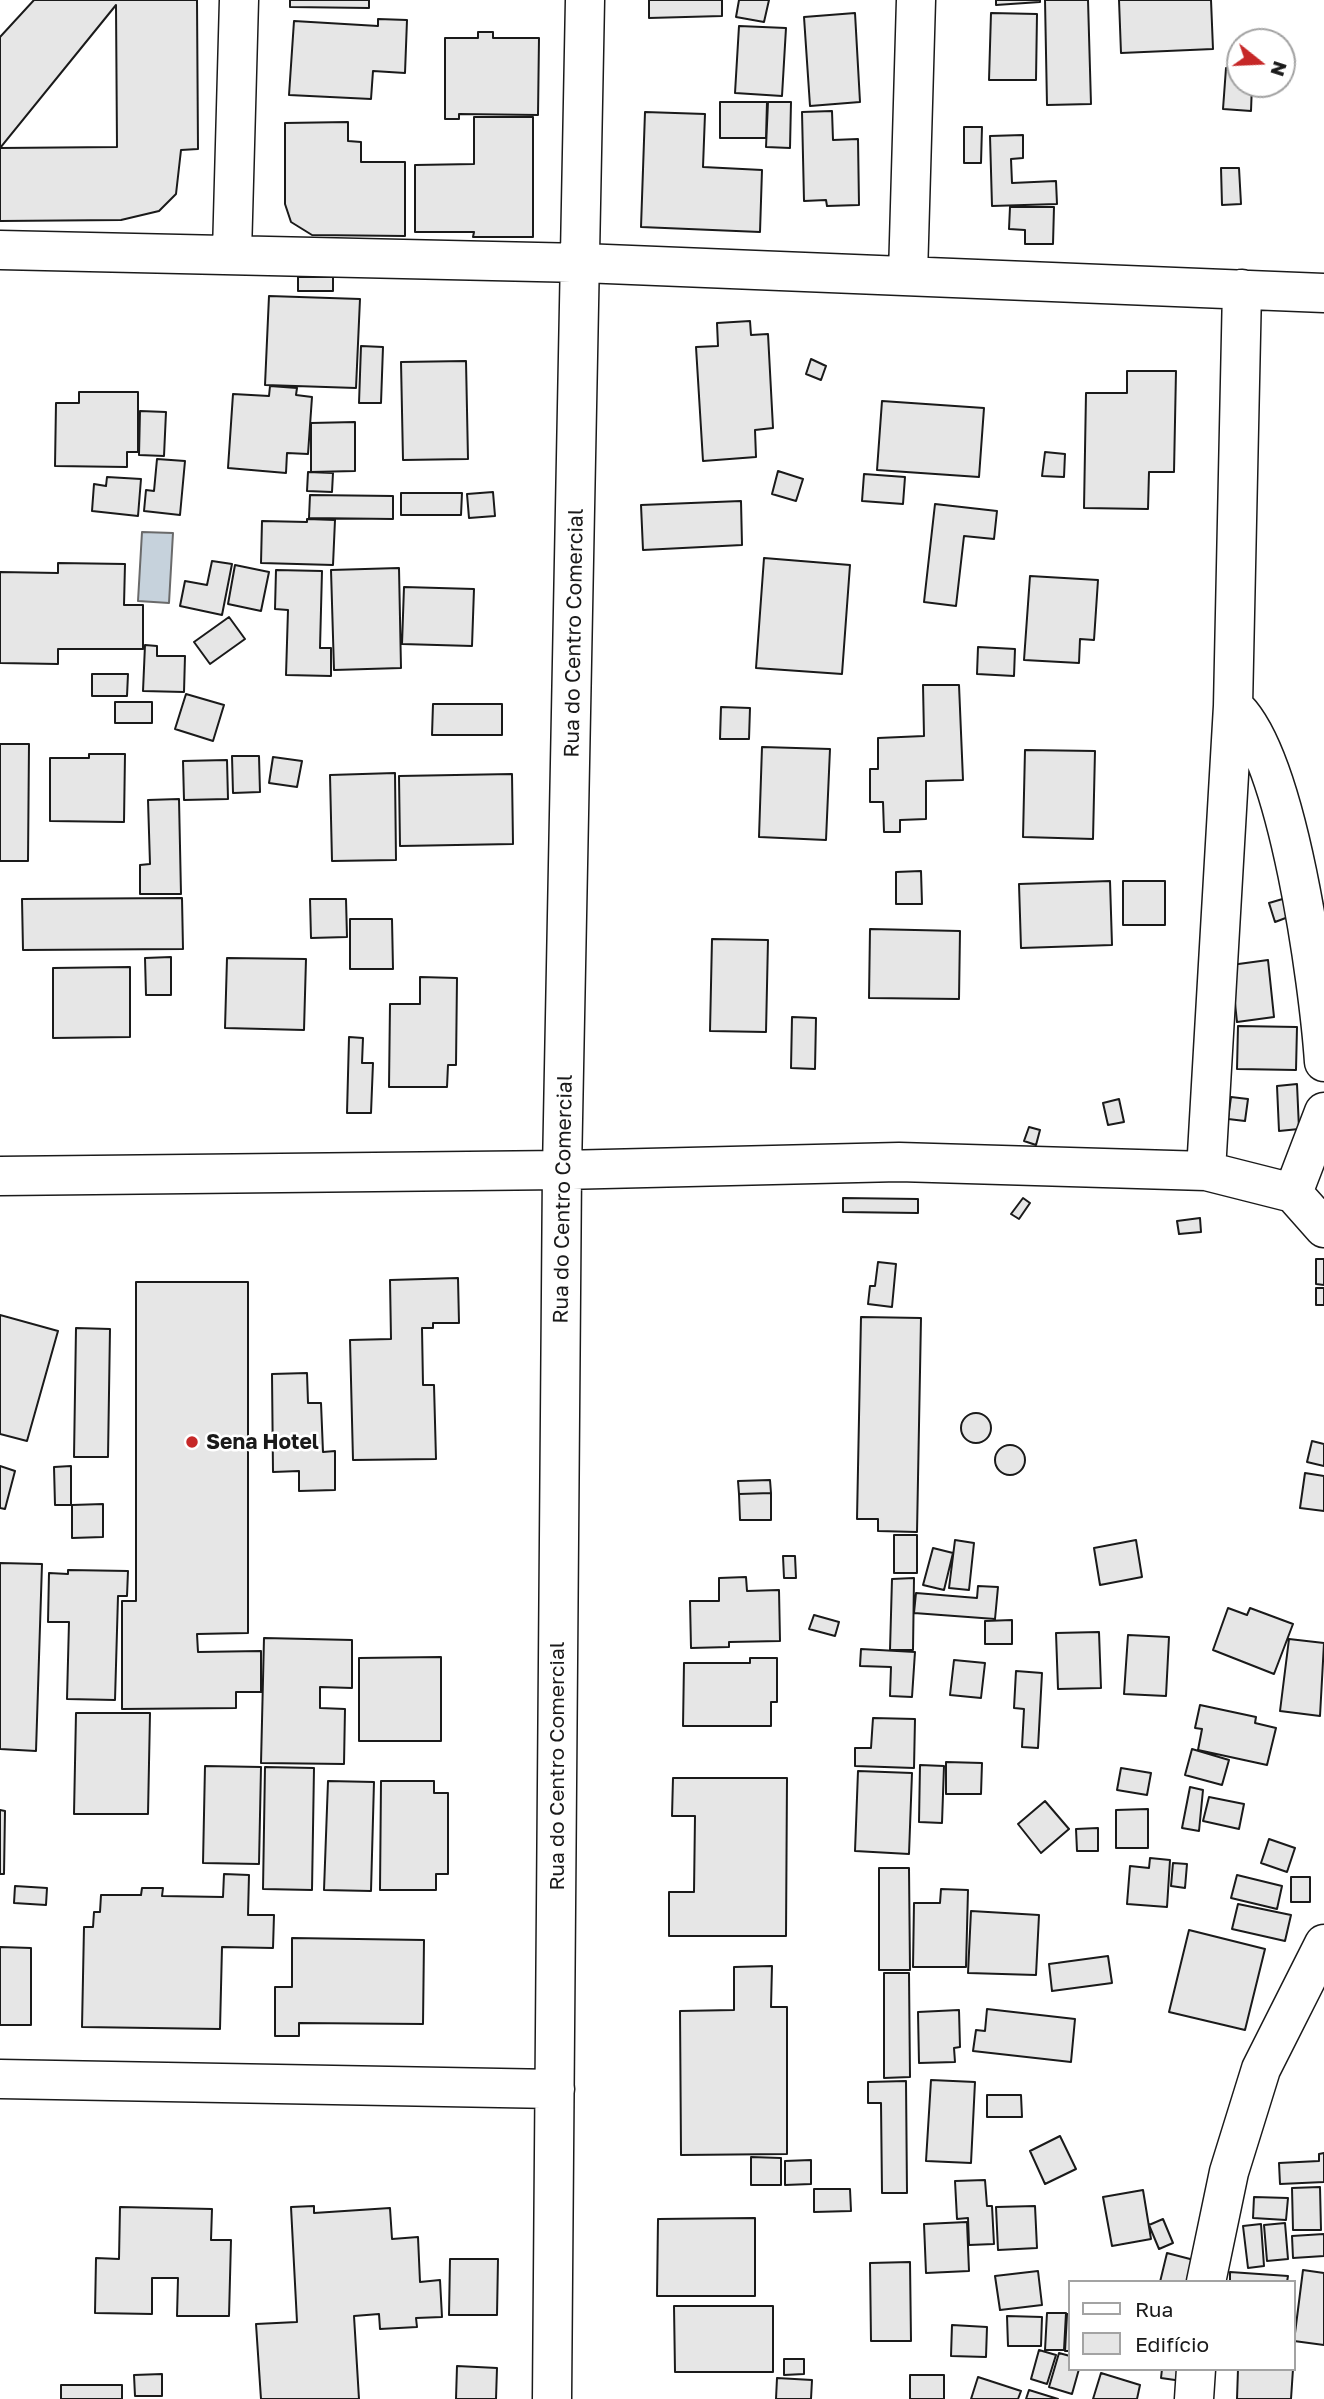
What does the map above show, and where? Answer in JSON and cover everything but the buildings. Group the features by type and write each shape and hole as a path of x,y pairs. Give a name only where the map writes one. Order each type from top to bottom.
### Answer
{"street":[{"path":"232,253 239,0"},
{"name":"Rua do Centro Comercial","path":"552,2399 562,1170 582,263 585,0"},
{"path":"908,275 916,0"},
{"path":"0,250 232,253 582,263 1324,293"},
{"path":"1206,1171 1233,706 1242,289"},
{"path":"1233,706 1243,714 1277,785 1294,861 1321,1026 1324,1062"},
{"path":"1293,1194 1324,1112"},
{"path":"0,1176 562,1170 899,1162 1206,1171 1293,1194 1324,1228"},
{"path":"1206,2280 1228,2172 1261,2069 1324,1944"},
{"path":"0,2079 555,2089"},
{"path":"1194,2399 1196,2371"}],"shaded area":[{"path":"142,532 173,533 169,603 138,601"}],"place":[{"name":"Sena Hotel","path":"192,1442"}]}
